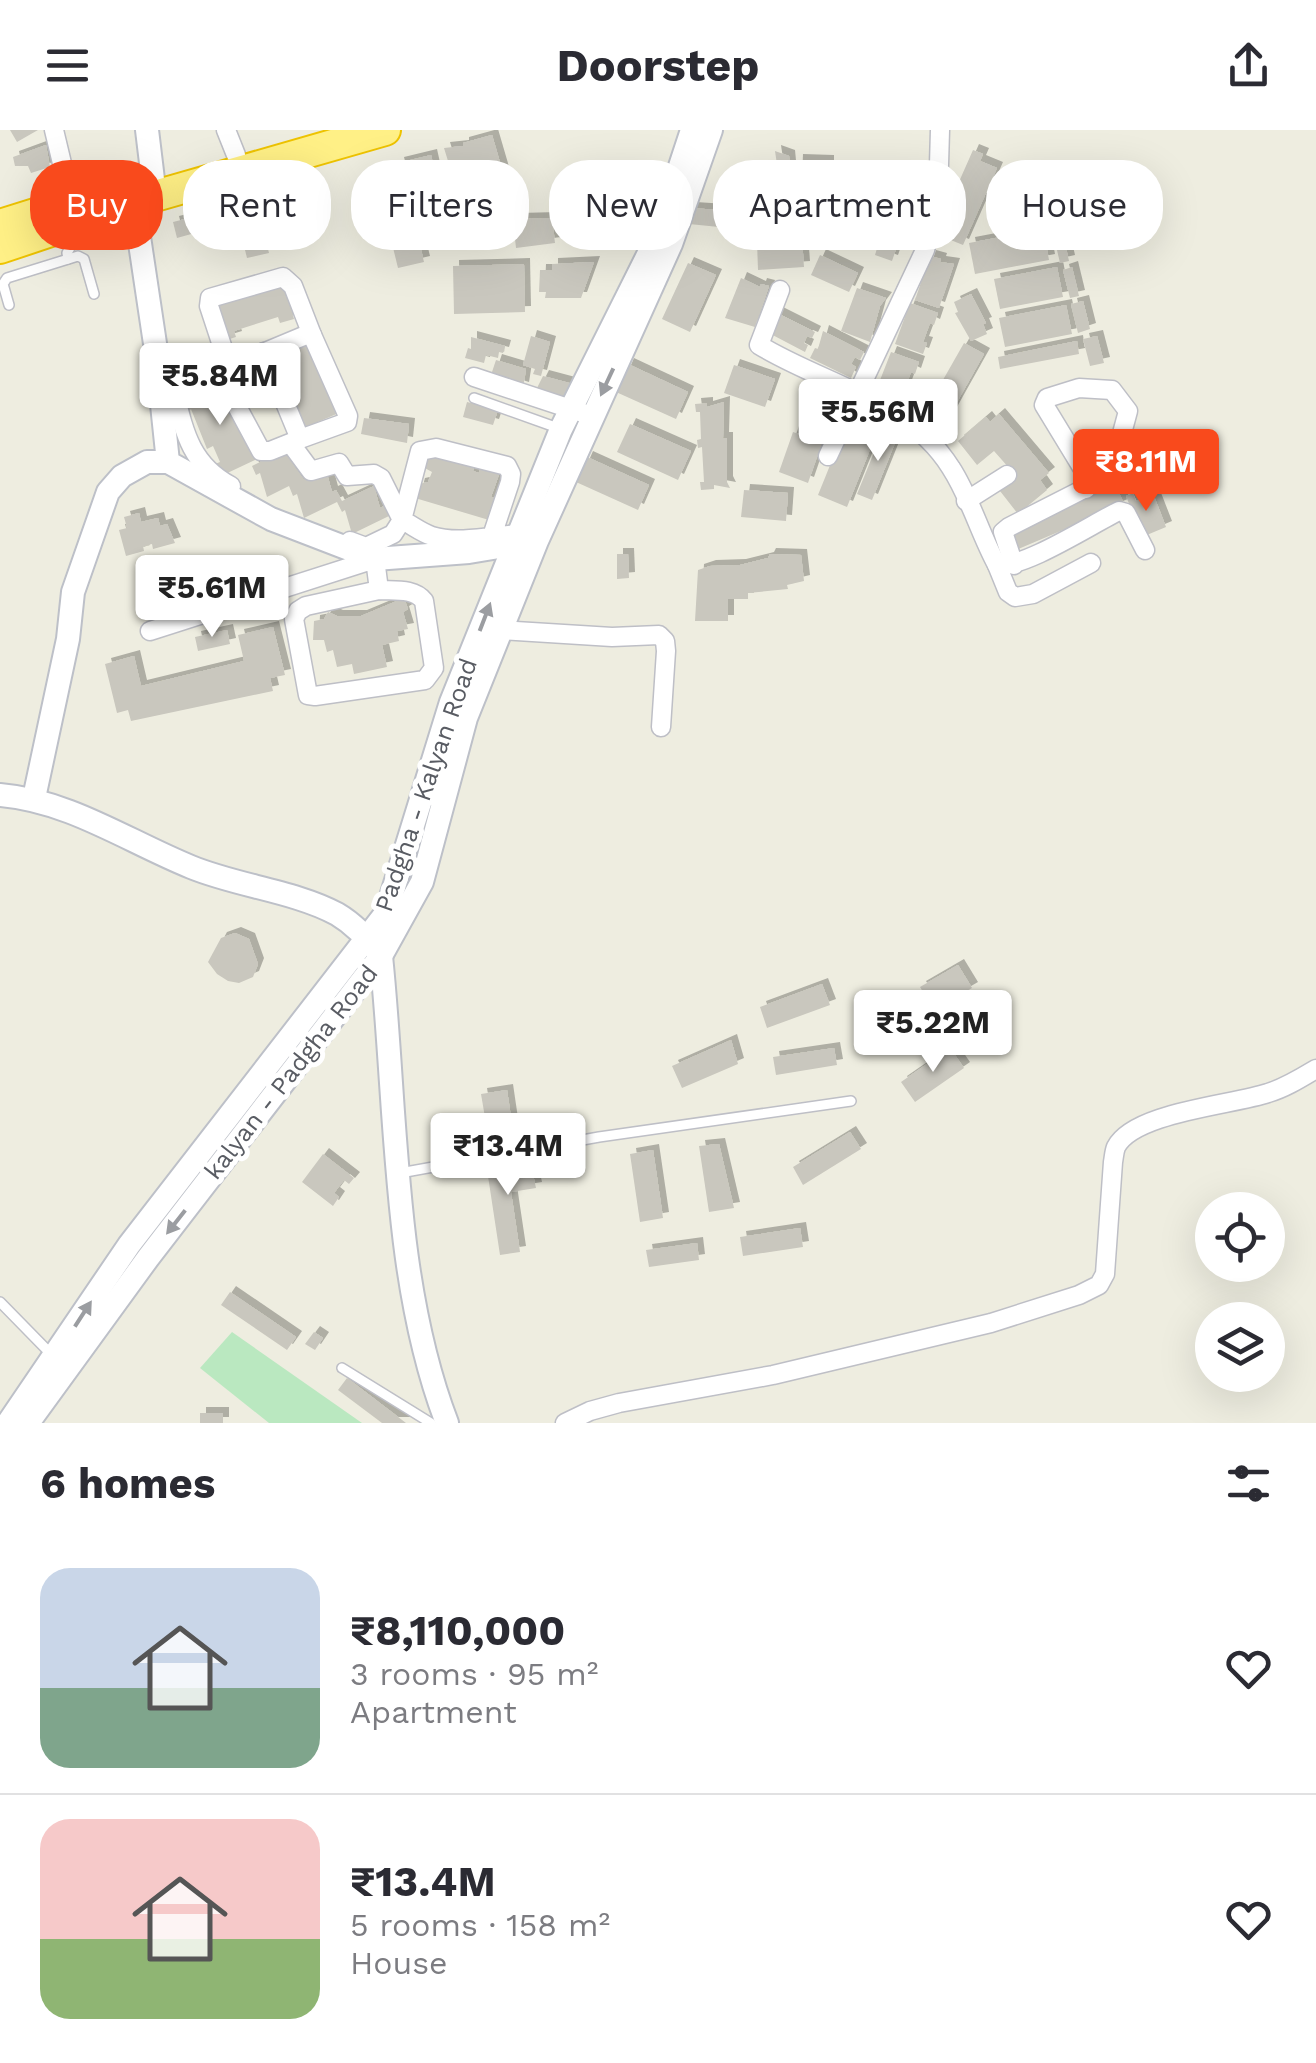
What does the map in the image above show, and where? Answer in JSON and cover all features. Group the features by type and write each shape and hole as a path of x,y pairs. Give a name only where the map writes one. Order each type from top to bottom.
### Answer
{"highway":[{"path":"163,179 231,143 320,130"},
{"path":"163,185 384,130"},
{"path":"0,226 30,220"},
{"path":"4,266 30,247"}],"main road":[{"path":"145,160 147,130"},
{"path":"684,160 692,130"},
{"name":"kalyan - Padgha Road","path":"693,172 711,130"},
{"path":"147,250 154,338 166,390 168,462"},
{"name":"kalyan - Padgha Road","path":"28,1423 138,1252 422,882 457,715 500,630 515,539 659,250"},
{"name":"Padgha - Kalyan Road","path":"457,715 515,539 575,418"},
{"path":"34,798 68,639 73,592 108,492 122,476 147,462 168,462 270,519 375,559 469,552 515,539"},
{"path":"0,795 34,798 98,822 193,868 337,914 374,947 409,1279 437,1398 447,1423"},
{"path":"8,1423 138,1252"}],"street":[{"path":"54,130 63,160"},
{"path":"828,456 926,250 938,200 940,130"},
{"path":"283,277 293,286 312,335 348,416 347,422 260,451 224,369 210,298 283,277"},
{"path":"780,290 759,345 858,392 916,426 953,470 980,534 1006,565"},
{"path":"264,352 311,471 339,463 347,476 374,474 381,478 402,520 432,536 515,539 511,474 507,466 436,448 420,451 402,520 393,534 366,547 274,508 208,471 186,440 166,390 264,352 312,335"},
{"path":"474,376 575,418"},
{"path":"1079,388 1112,390 1128,411 1117,452 1086,482 1044,406 1047,398 1079,388"},
{"path":"980,534 1003,532 1086,482 1120,470"},
{"path":"966,501 1007,476"},
{"path":"1006,565 1118,510 1126,513 1145,550"},
{"path":"1003,532 1008,592 1015,597 1033,594 1090,563"},
{"path":"150,631 375,559 379,590"},
{"path":"379,590 408,591 424,601 434,668 431,676 425,680 308,694 294,619 298,612 306,606 379,590"},
{"path":"500,630 658,636 666,651 661,727"},
{"path":"566,1423 619,1403 774,1375 991,1323 1080,1295 1098,1285 1105,1274 1116,1147 1147,1125 1269,1093 1316,1069"}],"lane":[{"path":"68,250 68,259"},
{"path":"9,305 3,284 4,266 78,256 84,259 94,294"},
{"path":"474,398 575,418"},
{"path":"400,1173 599,1137 851,1100"},
{"path":"0,1302 55,1358"},
{"path":"342,1368 430,1423"}],"green space":[{"path":"232,1332 362,1423 269,1423 200,1368"}],"building":[{"path":"10,130 38,130 17,142"},
{"path":"492,135 499,160 448,160 444,148"},
{"path":"46,145 49,160 30,160 30,171 28,166 15,166 13,157"},
{"path":"973,150 983,154 980,161 986,163 986,193 966,238 966,166"},
{"path":"775,151 789,156 789,160 776,160"},
{"path":"693,208 713,210 713,226 693,224"},
{"path":"549,218 549,244 529,246 529,219"},
{"path":"183,220 183,236 177,238 173,222"},
{"path":"986,240 986,250 1047,250 1049,260 975,274 969,243"},
{"path":"245,250 268,250 269,253 247,258"},
{"path":"394,250 421,250 424,262 398,268"},
{"path":"757,250 803,250 804,267 758,270"},
{"path":"876,250 896,250 892,261 875,255"},
{"path":"1057,250 1066,250 1069,261 1060,263"},
{"path":"820,255 858,273 849,292 811,275"},
{"path":"930,256 954,264 939,308 915,300"},
{"path":"594,262 581,298 545,298 546,292 539,292 540,270 552,270 552,264"},
{"path":"688,263 716,275 690,332 662,319"},
{"path":"524,264 525,312 454,314 453,266"},
{"path":"1057,267 1063,297 1000,309 994,279"},
{"path":"1072,267 1079,296 1070,298 1063,270"},
{"path":"741,278 760,287 769,286 755,327 725,318"},
{"path":"282,281 294,319 280,323 278,317 234,331 236,337 223,341 211,303"},
{"path":"857,288 886,298 870,342 841,331"},
{"path":"971,294 986,323 983,324 987,334 971,341 955,313 958,312 954,302"},
{"path":"1083,301 1090,329 1078,333 1071,304"},
{"path":"910,303 938,313 923,342 927,343 923,354 895,344"},
{"path":"1066,305 1072,334 1005,347 999,318"},
{"path":"775,312 815,332 812,338 807,336 805,352 765,331"},
{"path":"823,331 864,352 860,360 855,357 851,364 856,367 851,378 810,358 818,349"},
{"path":"531,336 550,342 541,376 523,365"},
{"path":"1097,336 1104,363 1090,366 1083,339"},
{"path":"471,337 505,346 503,353 499,352 498,358 486,355 484,363 465,358 468,348 471,349"},
{"path":"311,339 341,412 304,428 274,354"},
{"path":"1077,341 1079,354 1000,369 998,357"},
{"path":"964,343 984,354 947,420 927,408"},
{"path":"891,352 919,362 915,374 911,372 903,403 875,393"},
{"path":"496,360 526,369 523,388 490,378"},
{"path":"628,364 688,392 676,419 616,392"},
{"path":"734,365 775,379 765,407 724,393"},
{"path":"543,376 573,384 571,390 567,389 565,397 569,398 534,394"},
{"path":"219,380 225,393 220,395 229,412 233,410 244,432 240,433 257,459 221,476 213,446 207,449 183,398"},
{"path":"467,402 498,410 493,425 463,417"},
{"path":"724,402 723,438 727,438 730,488 714,485 714,489 701,490 702,447 698,448 697,440 701,439 700,412 696,412 695,404 707,403 707,407"},
{"path":"852,411 881,422 847,507 818,495"},
{"path":"999,414 1049,473 1040,480 1047,490 1018,514 1000,491 1017,477 994,451 977,465 958,441 986,417 990,422"},
{"path":"364,418 409,424 407,443 361,434"},
{"path":"630,424 691,451 678,480 617,452"},
{"path":"884,428 899,433 872,500 857,494"},
{"path":"793,432 822,442 808,483 779,472"},
{"path":"288,448 293,457 289,459 304,480 326,470 332,492 336,490 342,501 374,486 380,508 384,506 389,516 352,534 345,510 342,512 337,502 304,518 297,494 293,496 289,486 267,497 260,473 256,475 252,466"},
{"path":"426,452 475,463 473,471 479,473 481,465 501,469 491,497 494,498 489,520 415,498 419,484 428,482 432,472 423,467"},
{"path":"587,457 649,485 638,510 576,482"},
{"path":"1114,481 1124,504 1016,550 1010,532"},
{"path":"744,490 788,493 786,521 741,517"},
{"path":"1152,491 1166,527 1142,537 1126,496 1133,493 1136,501"},
{"path":"139,513 141,522 158,518 160,526 167,524 175,543 153,549 152,544 143,546 144,551 126,556 119,530 127,528 124,517"},
{"path":"617,554 628,554 629,578 617,579"},
{"path":"770,554 801,555 804,581 787,585 788,589 748,593 748,599 728,599 728,621 695,621 698,570 740,565 768,558"},
{"path":"404,598 408,629 397,631 399,641 382,645 387,667 354,674 352,664 337,667 333,650 327,652 324,640 313,640 314,621 324,619 328,612 361,616"},
{"path":"273,627 285,675 270,678 273,691 131,721 128,710 117,713 105,664 134,656 141,686 244,661 238,635"},
{"path":"227,630 230,644 198,651 195,637"},
{"path":"235,933 249,939 258,964 253,977 239,983 217,974 208,962 221,938"},
{"path":"958,965 972,988 934,1010 920,987"},
{"path":"822,984 830,1005 767,1028 760,1007"},
{"path":"731,1040 738,1064 682,1088 672,1066"},
{"path":"834,1048 837,1065 776,1075 773,1057"},
{"path":"950,1048 964,1068 915,1102 901,1082"},
{"path":"507,1090 513,1131 488,1135 481,1094"},
{"path":"850,1132 861,1149 803,1185 793,1167"},
{"path":"719,1144 734,1208 709,1212 699,1146"},
{"path":"653,1150 663,1218 640,1222 630,1154"},
{"path":"323,1154 354,1178 349,1184 344,1180 334,1193 339,1197 333,1206 302,1182"},
{"path":"529,1156 536,1188 511,1192 520,1252 500,1255 486,1163"},
{"path":"800,1228 803,1247 743,1256 740,1237"},
{"path":"697,1243 699,1260 649,1267 646,1250"},
{"path":"230,1292 296,1337 287,1350 221,1305"},
{"path":"314,1332 323,1338 315,1350 305,1344"},
{"path":"347,1378 406,1423 382,1423 338,1390"},
{"path":"200,1413 223,1413 223,1423 200,1423"}]}
